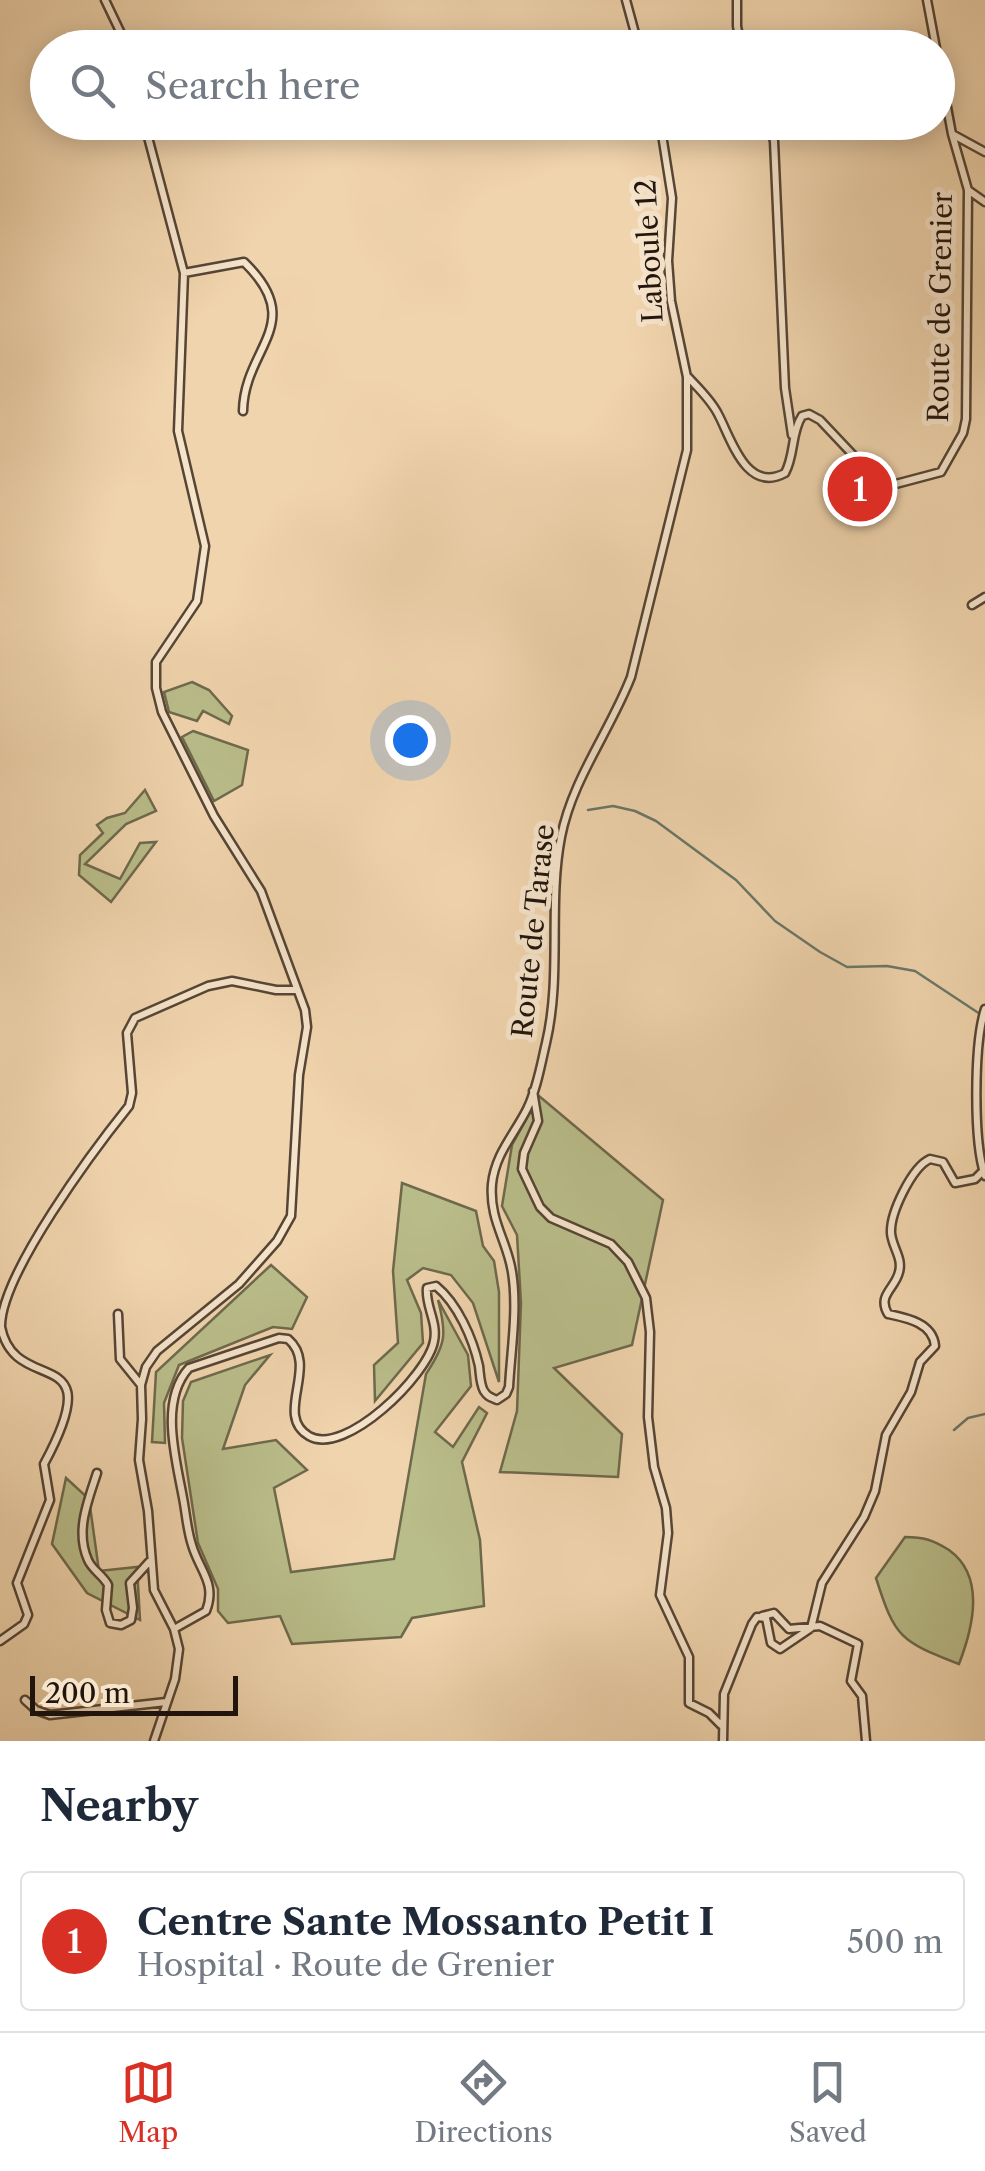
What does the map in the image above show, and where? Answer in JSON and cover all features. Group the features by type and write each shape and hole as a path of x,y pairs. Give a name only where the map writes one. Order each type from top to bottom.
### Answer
{"street":[{"path":"105,0 119,30"},
{"path":"626,0 634,30"},
{"path":"737,0 737,30"},
{"path":"928,0 933,30"},
{"path":"955,136 985,152"},
{"path":"149,140 184,273 178,431 205,546 197,601 156,662 156,688 162,712 214,816 261,891 307,1027 299,1074 291,1216 286,1229 238,1284 156,1351 140,1385 139,1460 148,1511 154,1590 174,1629 179,1649 175,1679 154,1741"},
{"name":"Laboule 12","path":"663,140 672,198 668,261 671,301 687,376"},
{"path":"774,140 786,388 793,441"},
{"name":"Route de Grenier","path":"687,376 717,411 737,457 768,478 784,473 790,464 798,420 809,414 892,486 931,476 947,465 966,419 968,190 954,140"},
{"path":"968,190 985,202"},
{"path":"184,273 244,262 266,288 274,318 243,394 242,411"},
{"name":"Route de Tarase","path":"174,1629 206,1611 212,1598 206,1573 192,1546 174,1452 174,1398 180,1378 189,1368 279,1338 288,1339 298,1354 299,1386 293,1419 296,1428 314,1439 324,1440 357,1427 384,1409 426,1360 435,1327 426,1294 427,1288 436,1286 458,1314 473,1347 487,1396 497,1400 506,1394 513,1282 492,1212 494,1168 509,1135 527,1109 553,1009 557,860 562,832 580,781 618,709 642,636 687,450 687,376"},
{"path":"972,605 985,596"},
{"path":"0,1642 24,1624 28,1615 17,1583 50,1500 44,1464 58,1442 70,1398 67,1387 57,1377 32,1366 5,1339 1,1325 5,1294 52,1206 129,1106 132,1094 127,1033 135,1018 208,986 232,981 297,990"},
{"path":"762,1616 767,1620 771,1642 780,1649 811,1628 822,1583 864,1518 875,1491 886,1435 911,1392 920,1362 934,1346 933,1335 926,1328 885,1311 887,1291 900,1271 891,1233 894,1212 926,1160 943,1162 955,1183 984,1173 977,1042 985,1009"},
{"path":"533,1091 538,1121 522,1168 540,1207 551,1218 610,1244 628,1262 646,1298 651,1354 648,1407 654,1467 666,1508 668,1533 661,1601 690,1657 688,1702 710,1713 722,1726"},
{"path":"118,1314 120,1359 140,1385"},
{"path":"97,1473 82,1534 88,1560 108,1584 106,1610 110,1623 122,1625 131,1620 130,1584 150,1561"},
{"path":"723,1741 726,1687 752,1624 774,1613 786,1628 828,1628 858,1644 851,1681 862,1696 866,1741"},
{"path":"25,1700 36,1710 50,1714 166,1702"}],"green space":[{"path":"192,682 209,690 232,716 229,724 203,711 197,721 169,712 164,692"},
{"path":"193,731 248,750 242,785 214,801 182,737"},
{"path":"145,790 156,811 126,824 85,864 120,879 140,843 156,842 111,902 79,875 80,855 103,833 97,825 125,813"},
{"path":"539,1096 663,1200 632,1345 554,1368 622,1434 618,1477 500,1472 517,1411 521,1303 517,1235 502,1206 512,1145"},
{"path":"402,1183 476,1211 483,1246 494,1261 499,1292 499,1382 473,1303 451,1275 423,1268 407,1280 421,1313 423,1343 375,1401 374,1365 398,1343 393,1271"},
{"path":"271,1265 307,1297 292,1329 273,1327 179,1365 164,1403 165,1443 152,1442 156,1372"},
{"path":"438,1300 468,1355 471,1386 435,1432 453,1447 479,1407 487,1413 462,1462 480,1540 484,1606 412,1618 401,1637 292,1644 280,1616 228,1623 218,1611 218,1589 198,1543 182,1438 183,1401 191,1382 270,1355 245,1385 223,1449 276,1440 307,1470 274,1488 291,1572 394,1559 426,1374 443,1339"},
{"path":"66,1478 89,1499 99,1571 137,1567 140,1620 87,1593 52,1544"},
{"path":"905,1537 923,1538 949,1550 968,1573 972,1618 959,1664 912,1643 889,1614 876,1578"}],"waterway":[{"path":"588,810 613,806 656,821 736,880 775,921 820,952 847,967 887,966 915,971 980,1014"},
{"path":"954,1430 968,1418 985,1414"}],"place":[{"name":"Centre Sante Mossanto Petit I","path":"860,489"}]}
